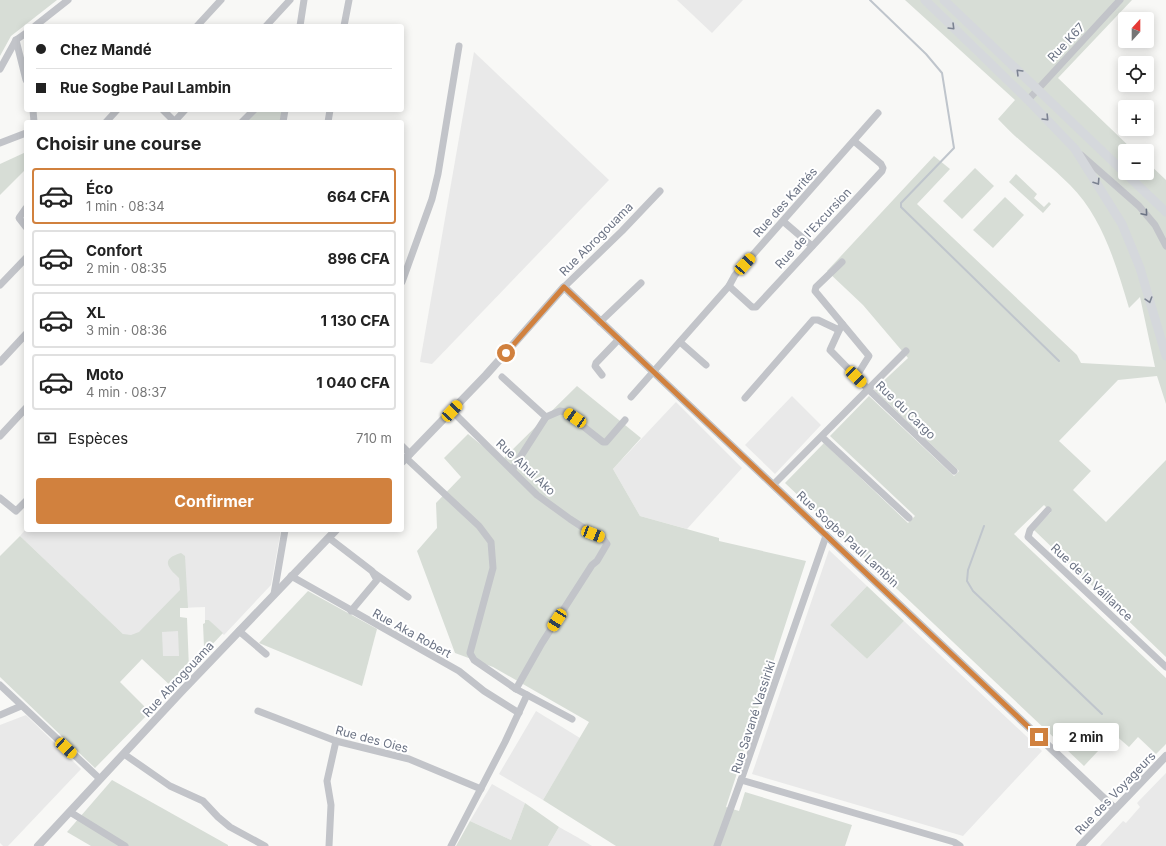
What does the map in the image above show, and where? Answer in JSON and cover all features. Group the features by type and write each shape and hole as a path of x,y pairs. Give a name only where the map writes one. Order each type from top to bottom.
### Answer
{"main road":[{"path":"925,0 1028,100 1075,149 1122,224 1140,268 1166,356"},
{"path":"944,0 1118,166"},
{"path":"1056,129 1068,119"},
{"path":"1132,180 1166,212"}],"street":[{"path":"38,24 68,0"},
{"path":"199,24 221,0"},
{"path":"268,24 290,0"},
{"path":"300,24 304,0"},
{"path":"344,24 349,0"},
{"name":"Rue K67","path":"1028,100 1120,0"},
{"path":"0,69 16,40 24,34"},
{"path":"16,40 24,72"},
{"path":"404,276 435,186 460,46"},
{"path":"108,120 115,112"},
{"path":"165,112 173,120"},
{"path":"177,120 183,112"},
{"path":"244,120 252,112"},
{"name":"Rue des Karités","path":"631,397 654,373 729,286 735,275 784,222 878,113"},
{"path":"0,143 24,134"},
{"name":"Rue de l'Excursion","path":"729,286 752,307 756,306 882,171 883,168 881,164 854,141"},
{"path":"1075,149 1139,206 1155,225 1166,244"},
{"name":"Rue Abrogouama","path":"406,458 452,411 564,287 622,231 660,191"},
{"path":"24,211 19,218 24,224"},
{"path":"784,222 812,246"},
{"path":"842,262 816,287 815,291 840,327 869,356 856,377"},
{"path":"0,285 24,263"},
{"path":"600,322 641,282"},
{"name":"Rue Sogbe Paul Lambin","path":"564,287 1115,809"},
{"path":"745,398 813,320 818,320 840,327"},
{"name":"Rue du Cargo","path":"840,327 830,350 868,390 954,471"},
{"path":"0,362 24,336"},
{"path":"602,375 595,366 596,363 619,339"},
{"path":"680,342 706,365"},
{"path":"773,485 906,352"},
{"path":"502,377 546,417"},
{"path":"0,436 24,410"},
{"name":"Rue Ahui Ako","path":"452,411 537,495 593,534 602,537 607,544 542,643 516,689"},
{"path":"512,470 546,417 560,411 565,412 603,442 606,442 611,438 625,420"},
{"path":"822,437 909,518"},
{"path":"406,458 479,526 491,542 493,568 470,653 474,660 516,689 572,719"},
{"path":"0,498 16,511 24,503"},
{"name":"Rue de la Vaillance","path":"1048,510 1030,530 1028,536 1166,667"},
{"path":"274,594 285,532"},
{"name":"Rue Abrogouama","path":"38,846 239,631 334,532"},
{"name":"Rue Savané Vassiriki","path":"826,536 741,780 954,842 960,846"},
{"path":"329,538 372,572 408,597"},
{"path":"351,611 377,580 372,572"},
{"name":"Rue Aka Robert","path":"291,576 459,671 484,691 519,713"},
{"path":"239,631 266,654"},
{"path":"0,685 100,779"},
{"path":"451,846 527,695"},
{"path":"0,715 21,706"},
{"name":"Rue des Oies","path":"258,711 336,741 375,749 409,760 481,789"},
{"path":"329,846 331,805 327,781 336,741"},
{"path":"124,754 170,786 202,801 230,827 265,846"},
{"name":"Rue des Voyageurs","path":"1080,846 1166,756"},
{"path":"717,846 741,780"},
{"path":"70,812 125,846"}],"shaded area":[{"path":"0,0 57,0 26,24 24,24 24,26 11,36 0,56"},
{"path":"677,0 743,0 712,33"},
{"path":"905,0 1132,0 1121,12 1118,12 1118,15 1058,78 1127,144 1118,144 1118,180 1154,180 1154,169 1166,180 1166,404 1157,376 1118,380 1059,441 1091,471 1073,490 1106,522 1166,460 1166,657 1034,530 1051,512 1044,505 1014,534 1166,678 1166,744 1156,754 1138,737 1129,747 1114,734 1084,766 785,483 824,443 908,523 915,516 830,436 869,396 954,476 959,471 874,390 908,358 863,305 827,271 934,156 950,169 917,204 1077,355 1081,363 1155,367 1140,297 1129,308 1107,243 1091,212 1070,185 998,119 1015,100"},
{"path":"474,52 609,180 432,364 420,362"},
{"path":"255,112 283,112 281,120 247,120"},
{"path":"24,153 24,171 0,195 0,164"},
{"path":"975,168 994,186 962,219 943,201"},
{"path":"1016,174 1037,194 1034,198 1044,207 1049,202 1051,204 1043,213 1009,182"},
{"path":"1005,197 1024,215 993,248 973,230"},
{"path":"577,386 641,438 613,469 640,516 719,538 719,541 806,561 726,807 739,811 745,792 852,825 845,846 616,846 543,800 589,722 493,667 455,653 417,551 437,528 436,503 461,477 444,458 468,434 501,461"},
{"path":"792,396 821,425 775,474 745,445"},
{"path":"676,402 742,468 687,529 640,516 613,469"},
{"path":"24,531 281,532 271,585 224,635 209,620 205,620 205,607 180,608 179,656 146,656 20,536"},
{"path":"20,536 123,634 131,635 139,632 180,590 179,578 169,567 168,561 174,555 181,553 185,556 188,608 180,608 180,617 187,618 189,669 172,687 142,659 120,682 150,712 95,768 0,677 0,556","holes":["178,631 179,656 163,656 162,632"]},
{"path":"829,550 867,586 830,625 867,659 904,621 1042,751 963,836 752,774"},
{"path":"867,586 904,621 867,659 830,625"},
{"path":"308,591 377,629 362,686 259,643"},
{"path":"205,620 209,620 223,633 207,650 204,647 203,624 205,623"},
{"path":"536,711 580,738 543,800 499,774"},
{"path":"26,715 81,769 8,846 3,846 0,843 0,725"},
{"path":"1166,773 1166,846 1100,846 1123,821 1126,823 1140,807 1137,803"},
{"path":"112,780 228,846 91,846 67,832"},
{"path":"492,784 525,803 511,840 470,821"},
{"path":"525,803 559,827 548,846 456,846 470,821 511,840"},
{"path":"559,827 577,837 592,846 548,846"}],"waterway":[{"path":"870,0 926,54 942,73 954,148 901,203 901,207 1059,361"},
{"path":"984,526 968,570 967,581 973,591 1102,714"}],"route":[{"path":"506,353 564,287 1039,737"}]}
